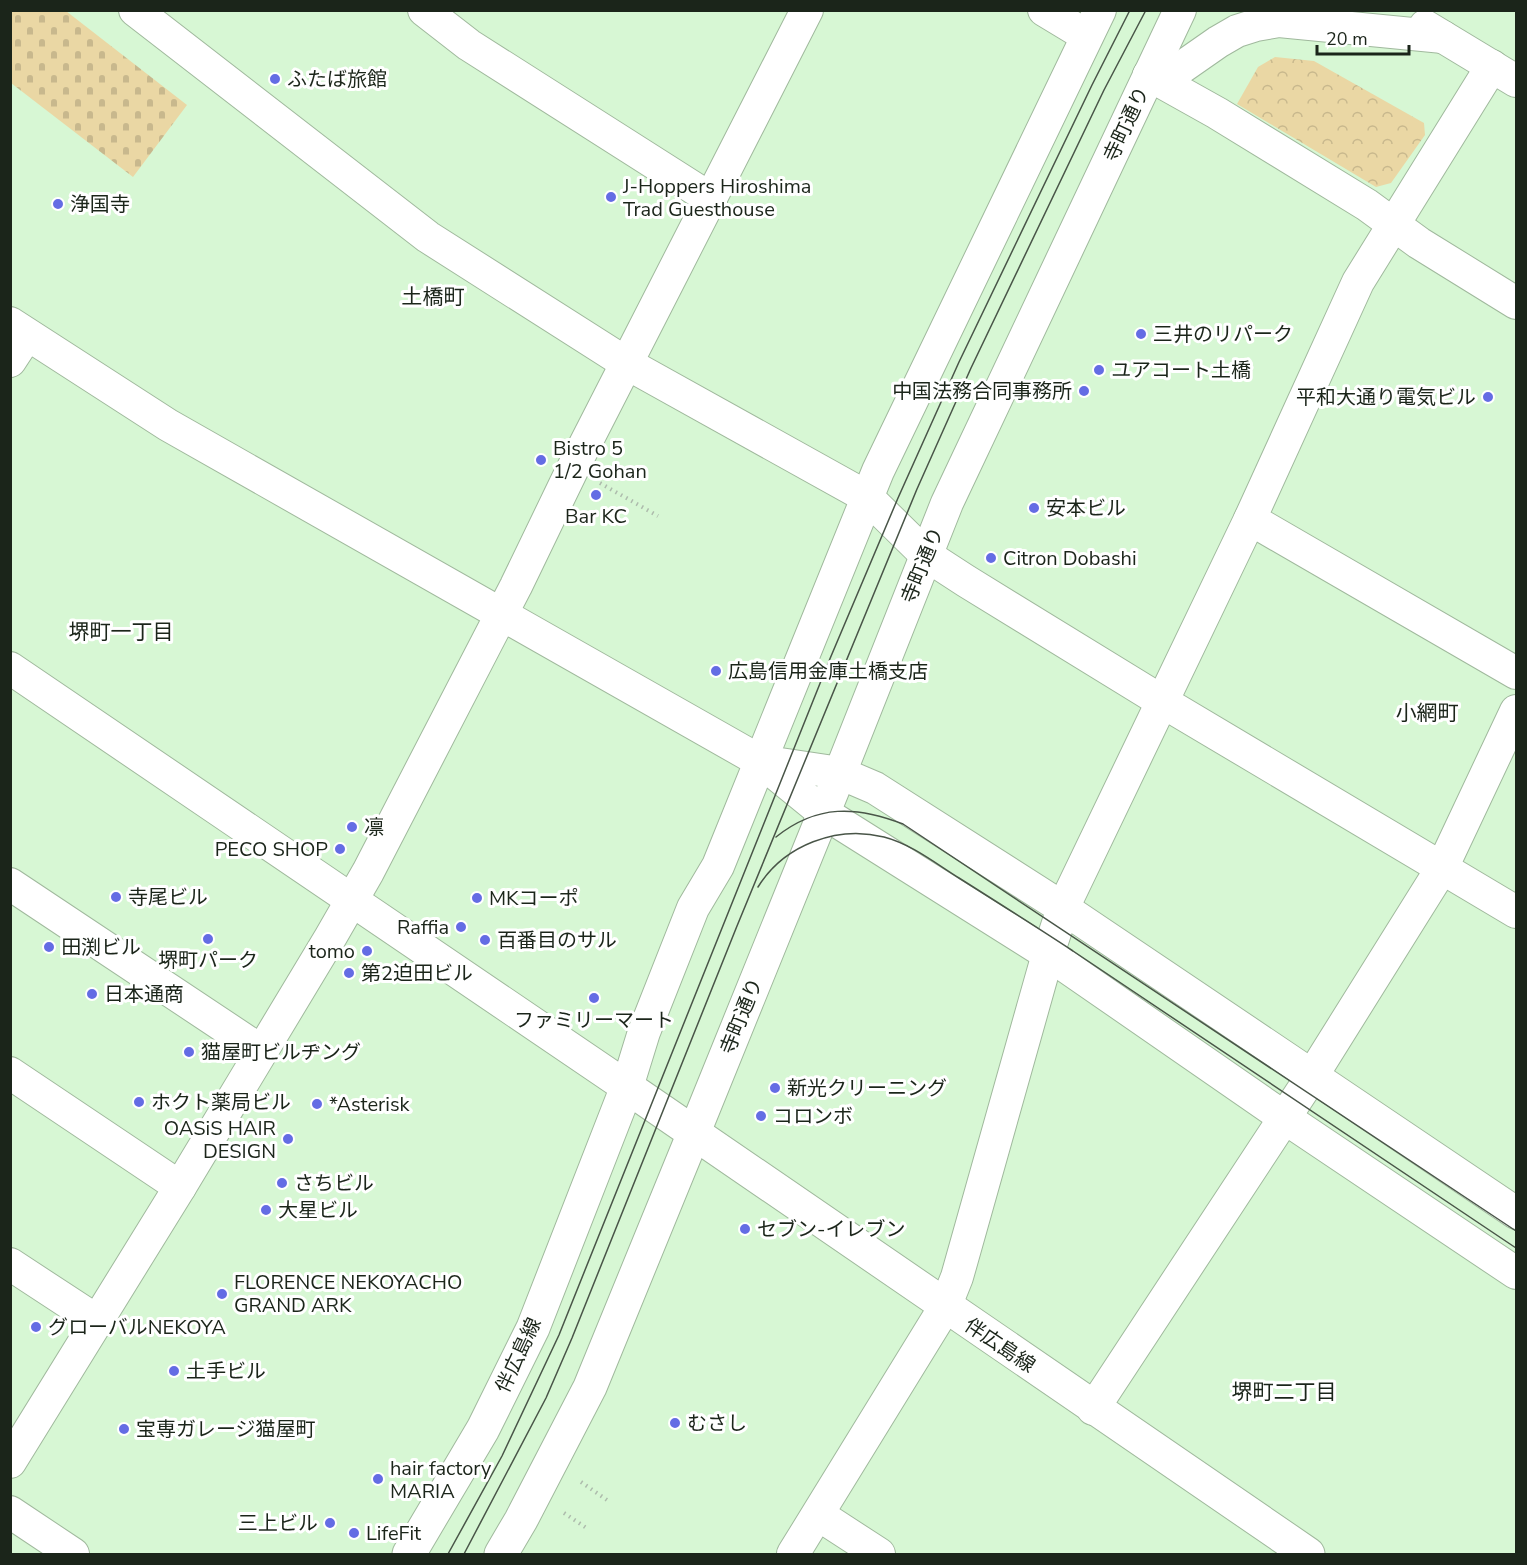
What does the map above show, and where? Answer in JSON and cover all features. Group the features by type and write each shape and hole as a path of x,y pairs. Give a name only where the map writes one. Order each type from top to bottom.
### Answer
{"main road":[{"name":"伴広島線","path":"409,1554 483,1429 533,1328 627,1087 1304,1554"},
{"path":"501,1554 590,1388 694,1133"}],"street":[{"path":"135,10 428,237 626,363 867,497 926,555 1163,702 1516,912"},
{"path":"424,10 470,45 711,199"},
{"path":"10,1462 180,1187 352,901 807,10"},
{"path":"10,668 627,1087 644,1032 693,908 718,866 878,471 1090,19 1044,10"},
{"name":"寺町通り","path":"694,1133 952,492 1180,10"},
{"path":"793,1554 945,1307 957,1276 1063,908 1250,519 1358,282 1393,224 1504,74 1399,10"},
{"path":"1425,10 1443,37"},
{"path":"1149,75 1175,72 1218,42 1237,32 1256,25 1279,21 1443,37"},
{"path":"1149,75 1237,125 1367,205 1419,243 1516,303"},
{"path":"16,340 759,761 824,813 1048,954 1285,1118 1516,1273"},
{"path":"1250,519 1516,673"},
{"path":"1094,1409 1285,1118 1442,868 1516,711"},
{"path":"759,761 840,773 875,788 1063,908 1516,1213"},
{"path":"10,884 261,1052"},
{"path":"10,1073 180,1187"},
{"path":"10,1264 97,1321"},
{"path":"10,1512 73,1554"},
{"path":"819,1515 879,1554"}],"path":[{"path":"573,468 658,516"},
{"path":"581,1482 607,1500"},
{"path":"564,1513 588,1529"}],"shaded area":[{"path":"11,11 1516,11 1516,1554 11,1554"}],"green space":[{"path":"10,11 66,11 187,105 133,177 11,83"},
{"path":"1275,57 1314,61 1424,123 1425,135 1391,183 1376,187 1237,104 1258,67"}],"tram line":[{"path":"448,1554 502,1456 559,1335 829,661 898,498 959,362 1130,10"},
{"path":"464,1554 546,1398 572,1338 737,926 917,489 971,368 1104,90 1146,10"},
{"path":"776,837 791,826 807,819 838,811 870,814 903,824 1516,1231"},
{"path":"758,887 782,860 797,850 830,836 866,834 904,844 1073,951 1516,1248"}],"place":[{"name":"ふたば旅館","path":"275,79"},
{"name":"J-Hoppers Hiroshima Trad Guesthouse","path":"611,197"},
{"name":"浄国寺","path":"58,204"},
{"name":"三井のリパーク","path":"1141,334"},
{"name":"ユアコート土橋","path":"1099,370"},
{"name":"中国法務合同事務所","path":"1084,391"},
{"name":"平和大通り電気ビル","path":"1488,397"},
{"name":"Bistro 5 1/2 Gohan","path":"541,460"},
{"name":"Bar KC","path":"596,495"},
{"name":"安本ビル","path":"1034,508"},
{"name":"Citron Dobashi","path":"991,558"},
{"name":"広島信用金庫土橋支店","path":"716,671"},
{"name":"凛","path":"352,827"},
{"name":"PECO SHOP","path":"340,849"},
{"name":"寺尾ビル","path":"116,897"},
{"name":"MKコーポ","path":"477,898"},
{"name":"Raffia","path":"461,927"},
{"name":"堺町パーク","path":"208,939"},
{"name":"百番目のサル","path":"485,940"},
{"name":"田渕ビル","path":"49,947"},
{"name":"tomo","path":"367,951"},
{"name":"第2迫田ビル","path":"349,973"},
{"name":"日本通商","path":"92,994"},
{"name":"ファミリーマート","path":"594,998"},
{"name":"猫屋町ビルヂング","path":"189,1052"},
{"name":"新光クリーニング","path":"775,1088"},
{"name":"ホクト薬局ビル","path":"139,1102"},
{"name":"*Asterisk","path":"317,1104"},
{"name":"コロンボ","path":"761,1116"},
{"name":"OASiS HAIR DESIGN","path":"288,1139"},
{"name":"さちビル","path":"282,1183"},
{"name":"大星ビル","path":"266,1210"},
{"name":"セブン-イレブン","path":"745,1229"},
{"name":"FLORENCE NEKOYACHO GRAND ARK","path":"222,1294"},
{"name":"グローバルNEKOYA","path":"36,1327"},
{"name":"土手ビル","path":"174,1371"},
{"name":"むさし","path":"675,1423"},
{"name":"宝専ガレージ猫屋町","path":"124,1429"},
{"name":"hair factory MARIA","path":"378,1479"},
{"name":"三上ビル","path":"330,1523"},
{"name":"LifeFit","path":"354,1533"}],"district":[{"name":"土橋町","path":"433,297"},
{"name":"堺町一丁目","path":"121,632"},
{"name":"小網町","path":"1427,713"},
{"name":"堺町二丁目","path":"1284,1392"}]}
